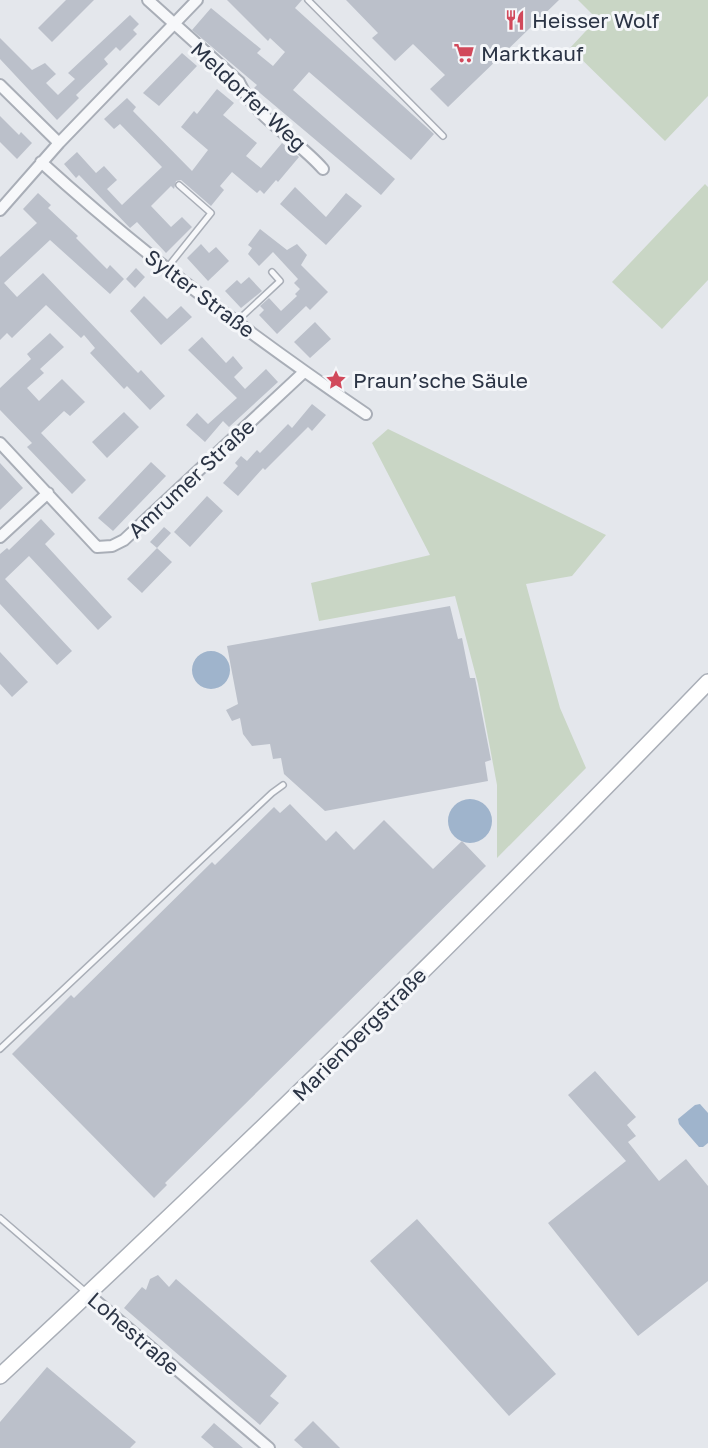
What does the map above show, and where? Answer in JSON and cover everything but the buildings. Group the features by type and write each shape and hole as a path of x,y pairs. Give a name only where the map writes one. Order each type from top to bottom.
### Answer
{"main road":[{"name":"Marienbergstraße","path":"0,1376 88,1294 452,942 708,682"}],"street":[{"name":"Meldorfer Weg","path":"148,0 173,25 239,82 247,99 311,155 323,169"},
{"path":"0,210 41,162 197,0"},
{"path":"0,85 59,143"},
{"name":"Sylter Straße","path":"41,162 166,269 304,372 366,414"},
{"name":"Amrumer Straße","path":"0,443 97,547 112,546 124,540 304,372"},
{"path":"0,537 48,493"},
{"name":"Lohestraße","path":"88,1294 269,1448"}],"lane":[{"path":"308,0 443,136"},
{"path":"166,269 211,213 179,185"},
{"path":"236,322 280,281 272,272"},
{"path":"0,1049 283,785"},
{"name":"Lohestraße","path":"0,1218 88,1294"}],"green space":[{"path":"578,0 708,0 708,96 665,141 570,48 597,19"},
{"path":"705,184 708,187 708,280 662,329 612,282"},
{"path":"388,429 606,535 572,576 526,584 560,708 586,768 497,858 497,785 478,684 455,596 319,621 311,583 430,555 372,443"}],"water":[{"path":"211,651 224,657 230,670 224,683 211,689 198,683 192,670 198,657"},
{"path":"470,799 485,806 492,821 485,836 470,843 455,836 448,821 455,806"},
{"path":"700,1104 708,1113 708,1143 703,1147 699,1147 679,1124 678,1119 695,1105"}],"place":[{"name":"Heisser Wolf","path":"515,20"},
{"name":"Marktkauf","path":"464,53"},
{"name":"Praun’sche Säule","path":"336,380"}]}
